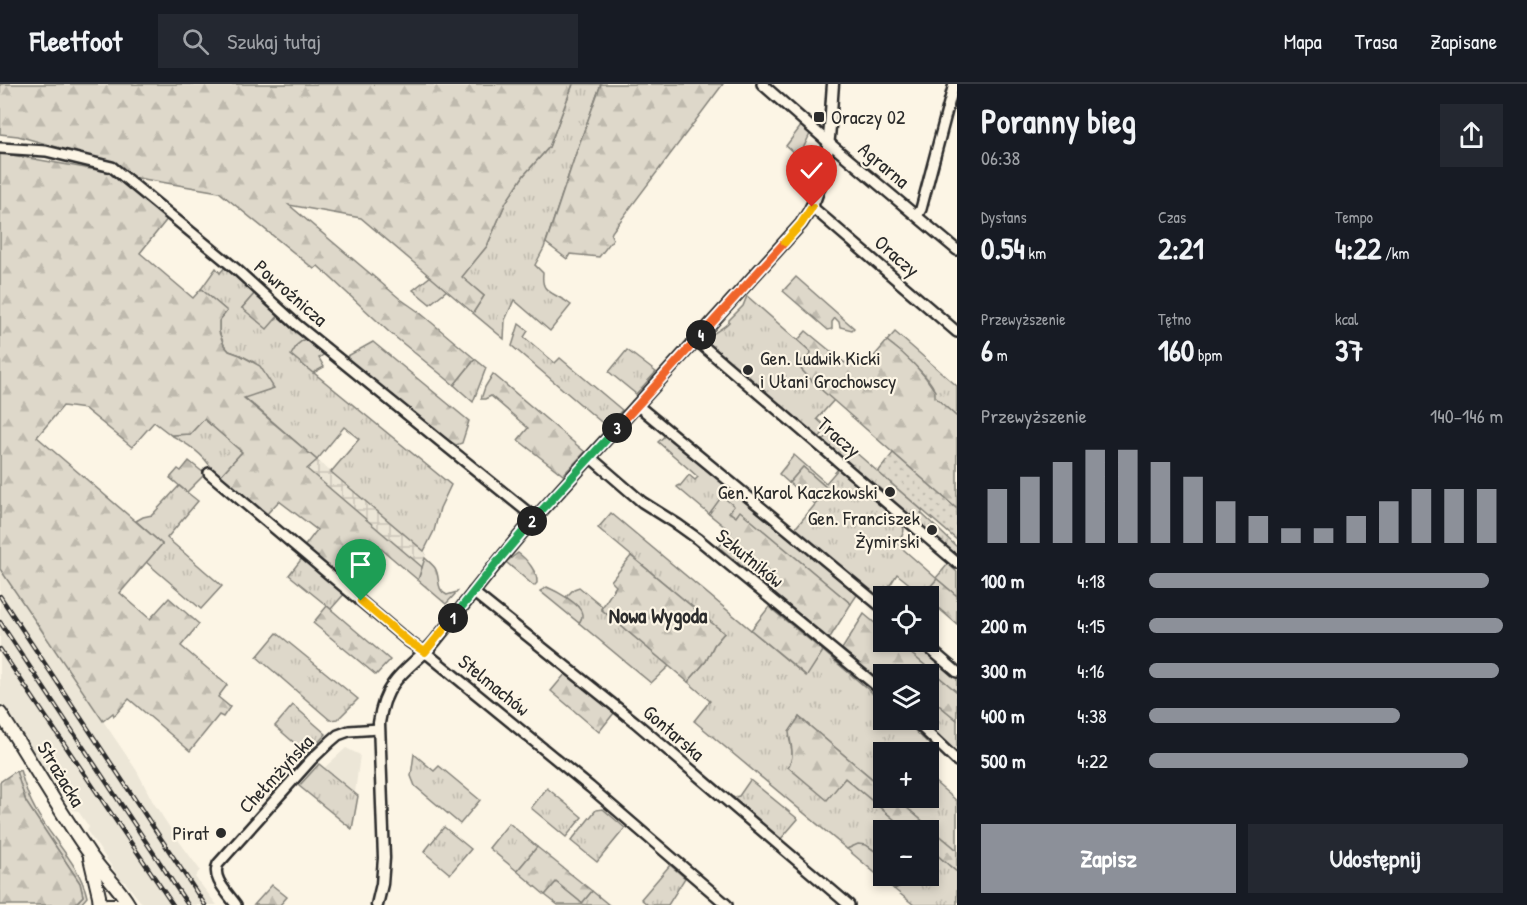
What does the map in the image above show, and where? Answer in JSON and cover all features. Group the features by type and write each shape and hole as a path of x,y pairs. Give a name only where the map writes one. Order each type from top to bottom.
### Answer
{"main road":[{"name":"Strażacka","path":"0,713 54,802 89,854 129,905"},
{"name":"Strażacka","path":"89,854 100,905"},
{"path":"107,905 118,905"}],"street":[{"name":"Agrarna","path":"762,84 957,250"},
{"path":"377,905 382,884 384,858 379,729 381,710 389,690 399,676 425,652 535,518 807,215 824,175 833,84"},
{"path":"917,216 921,209 954,84"},
{"name":"Powroźnicza","path":"0,147 46,151 112,168 237,270 297,325 535,518"},
{"name":"Oraczy","path":"812,207 957,332"},
{"name":"Traczy","path":"696,340 957,563"},
{"path":"637,405 873,600"},
{"name":"Szkutników","path":"590,457 642,502 698,539 873,683"},
{"name":"Stelmachów","path":"209,472 399,633 590,787 727,905"},
{"name":"Gontarska","path":"473,592 635,722 849,905"},
{"path":"934,652 957,672"},
{"name":"Chełmżyńska","path":"236,905 217,878 216,866 331,741 352,730 379,729"},
{"path":"924,730 957,761"}],"shaded area":[{"path":"317,460 426,553 422,567 307,468"},
{"path":"0,569 137,771 153,802 200,870 195,877 217,905 146,905 140,901 121,880 87,831 89,827 78,811 73,810 0,702"},
{"path":"346,748 360,755 355,793 324,768"}],"green space":[{"path":"0,84 573,84 549,147 524,175 506,202 487,246 462,277 484,296 473,313 361,218 289,205 475,359 454,385 389,332 318,266 314,269 219,192 126,176 116,165 18,136 0,134"},
{"path":"573,84 601,84 544,248 535,265 543,273 543,284 547,290 571,305 550,331 514,300 505,320 504,339 473,313 484,296 461,277 487,246 506,202 524,175 549,147"},
{"path":"601,84 723,84 612,232 613,239 599,257 570,254 567,259 546,243"},
{"path":"801,126 810,134 799,157 786,146"},
{"path":"0,153 114,173 168,218 140,253 193,298 201,289 227,311 219,321 219,332 224,345 229,351 260,366 274,388 244,398 317,460 307,469 422,567 418,580 379,547 347,585 304,547 317,530 279,501 266,515 220,476 242,452 204,419 190,434 171,435 154,422 132,447 85,409 63,406 37,437 162,544 120,593 150,619 169,598 199,624 181,646 227,685 218,697 230,707 223,717 219,715 190,751 129,699 114,716 113,713 103,721 0,569"},
{"path":"225,267 255,293 242,308 280,314 307,337 297,345 292,355 451,485 424,551 331,472 359,439 344,427 317,460 244,397 273,388 254,362 229,351 224,345 219,332 219,321 227,311 201,289 216,268 220,273"},
{"path":"431,276 447,290 430,304 413,290"},
{"path":"796,277 854,328 852,330 840,327 835,318 832,322 832,329 828,330 783,291"},
{"path":"255,293 280,314 267,329 242,308"},
{"path":"747,296 811,352 810,357 803,359 800,368 834,400 817,419 827,428 818,439 706,340 729,322 743,306"},
{"path":"519,324 528,331 524,337 555,363 560,358 622,410 607,427 512,346"},
{"path":"806,331 845,363 851,357 864,368 887,341 919,370 935,391 935,397 957,417 957,509 817,386 800,368 800,362 811,354 798,340"},
{"path":"895,332 957,386 957,417 934,397 933,387 925,376 887,341"},
{"path":"307,337 326,353 319,358 324,367 313,373 291,355 297,345"},
{"path":"373,342 469,421 462,443 456,445 438,434 394,396 344,358"},
{"path":"627,350 656,372 636,394 609,372"},
{"path":"475,359 486,368 473,402 454,385"},
{"path":"493,374 585,452 563,475 518,440 528,428 491,396 481,399"},
{"path":"204,419 242,452 220,476 199,454 171,435 190,434"},
{"path":"831,431 923,511 921,513 957,547 957,558 822,442"},
{"path":"668,433 859,592 851,604 740,512 736,517 729,512 723,497 709,514 677,487 689,475 695,480 698,477 658,442"},
{"path":"893,453 957,509 957,540 878,472"},
{"path":"794,455 826,483 838,469 902,524 904,532 896,543 936,578 948,564 957,572 957,596 937,579 931,586 912,586 897,574 890,586 873,586 873,598 793,531 828,489 803,467 789,483 779,474"},
{"path":"189,461 205,474 187,492 170,478 178,469 181,471"},
{"path":"803,467 828,489 815,504 789,483"},
{"path":"179,486 198,501 167,538 222,586 201,609 146,562 162,544 136,521 152,515"},
{"path":"722,496 734,506 729,512 736,517 740,511 851,604 829,639 719,547 731,532 709,514"},
{"path":"611,513 806,676 823,651 873,694 873,730 914,730 927,742 873,742 873,780 799,717 789,737 792,760 789,767 827,799 845,778 873,802 873,808 881,808 895,820 873,820 873,850 862,845 847,849 694,721 710,701 688,682 706,661 714,645 724,633 598,528"},
{"path":"518,553 534,571 537,583 534,586 506,562"},
{"path":"631,556 724,633 714,645 706,661 688,682 601,609 616,586 611,581"},
{"path":"303,557 346,592 331,609 289,575"},
{"path":"425,558 435,568 443,593 447,595 457,592 446,604 418,580"},
{"path":"937,579 957,596 957,624 939,609 939,586 931,586"},
{"path":"547,587 577,606 582,615 579,623 540,591"},
{"path":"579,587 602,606 601,609 669,666 651,683 579,623 581,619 578,607 566,597"},
{"path":"327,606 390,660 376,675 313,623"},
{"path":"769,607 823,651 807,676 751,630"},
{"path":"864,614 873,622 873,652 909,652 923,664 873,664 873,675 842,649"},
{"path":"277,633 358,699 338,719 330,720 257,657"},
{"path":"909,652 930,652 957,675 957,692 939,677 939,664 923,664"},
{"path":"566,673 614,713 599,732 551,691"},
{"path":"939,677 957,692 957,720 939,705"},
{"path":"293,705 326,734 307,754 275,726"},
{"path":"939,705 957,720 957,756 932,730 939,730"},
{"path":"799,717 873,780 873,802 845,778 827,800 788,767 792,754 789,732"},
{"path":"414,754 434,771 439,766 480,800 460,824 415,786 411,776"},
{"path":"319,764 358,796 352,829 299,786"},
{"path":"20,770 30,800 72,863 83,885 87,897 80,905 74,905 83,896 80,883 26,802 16,772"},
{"path":"16,771 26,802 80,883 83,896 74,905 0,905 0,782"},
{"path":"750,780 798,819 780,840 730,798 739,796"},
{"path":"939,786 957,801 957,850 939,835 939,820 921,820 907,808 939,808"},
{"path":"547,788 582,817 566,837 531,808"},
{"path":"881,808 907,808 921,820 895,820"},
{"path":"603,809 625,828 597,862 571,841 596,810"},
{"path":"509,823 537,847 517,871 489,848"},
{"path":"444,827 471,849 450,874 424,852"},
{"path":"939,835 957,850 957,872 939,857"},
{"path":"858,844 866,845 873,850 873,871 847,849"},
{"path":"537,847 592,891 582,903 556,882 545,895 517,871"},
{"path":"939,857 957,872 957,905 914,905 894,889 900,886 939,886"},
{"path":"670,865 685,878 668,905 648,905 641,899"},
{"path":"556,882 582,903 592,891 609,905 558,905 545,895"},
{"path":"272,885 287,897 280,905 254,905"}],"railway":[{"path":"0,596 205,905"},
{"path":"0,622 188,905"},
{"path":"0,649 173,905"}],"place":[{"name":"Oraczy 02","path":"819,117"},
{"name":"Gen. Ludwik Kicki i Ułani Grochowscy","path":"748,370"},
{"name":"Gen. Karol Kaczkowski","path":"890,492"},
{"name":"Gen. Franciszek Żymirski","path":"932,530"},
{"name":"Pirat","path":"221,833"}],"district":[{"name":"Nowa Wygoda","path":"658,616"}],"route":[{"path":"361,601 408,641 425,652 516,539 794,232 812,207"}]}
